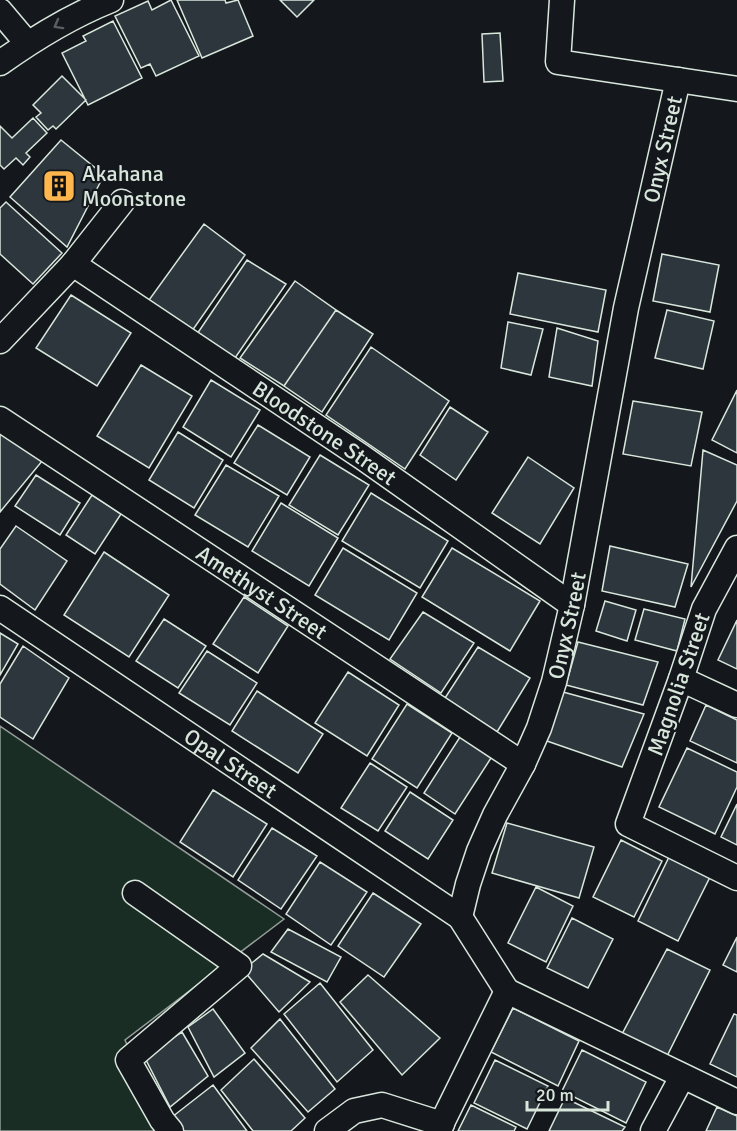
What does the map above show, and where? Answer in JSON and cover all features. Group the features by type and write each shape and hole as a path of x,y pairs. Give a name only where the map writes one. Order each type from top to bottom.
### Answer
{"street":[{"path":"0,63 27,44 85,11 111,0"},
{"path":"562,0 558,62 737,89"},
{"path":"0,11 27,44"},
{"name":"Onyx Street","path":"460,917 479,851 495,815 523,764 539,728 555,682 572,605 626,308 678,80"},
{"path":"0,341 74,264 122,202"},
{"name":"Bloodstone Street","path":"74,264 362,457 572,605"},
{"name":"Amethyst Street","path":"0,419 523,764"},
{"name":"Magnolia Street","path":"737,548 704,609 628,824 737,878"},
{"name":"Opal Street","path":"0,608 460,917"},
{"path":"681,679 737,705"},
{"path":"135,893 239,966 128,1060 162,1120 171,1131"},
{"path":"460,917 507,991 737,1102"},
{"path":"327,1131 354,1111 382,1105 440,1128 507,991"},
{"path":"653,1131 682,1077"}],"green space":[{"path":"0,726 284,919 125,1040 164,1131 0,1131"}],"building":[{"path":"171,0 199,56 156,76 150,64 141,68 115,16 148,1 152,10"},
{"path":"177,0 225,0 226,3 238,0 253,36 202,58"},
{"path":"280,0 314,0 297,17"},
{"path":"113,21 142,78 88,105 62,53 86,41 83,36"},
{"path":"500,33 503,81 484,82 482,34"},
{"path":"62,76 86,100 56,129 53,126 48,130 36,117 41,113 33,105"},
{"path":"33,118 47,133 26,153 30,157 23,165 16,158 4,169 0,165 0,126 12,138"},
{"name":"Akahana Moonstone","path":"61,140 104,175 67,247 10,197"},
{"path":"6,202 62,253 33,284 0,254 0,208"},
{"path":"204,224 245,255 192,331 149,300"},
{"path":"662,254 719,265 710,312 653,301"},
{"path":"247,260 286,284 235,358 197,334"},
{"path":"518,273 606,290 598,332 510,314"},
{"path":"295,281 336,310 284,386 240,358"},
{"path":"71,295 131,333 97,386 36,348"},
{"path":"336,310 373,334 322,412 284,386"},
{"path":"667,310 714,321 703,369 655,358"},
{"path":"508,322 543,329 531,375 501,368"},
{"path":"557,328 598,341 592,386 549,377"},
{"path":"371,347 449,401 405,469 326,415"},
{"path":"141,365 192,396 149,468 97,436"},
{"path":"211,380 260,410 231,457 183,427"},
{"path":"737,390 737,453 712,440"},
{"path":"633,401 702,412 691,466 623,454"},
{"path":"450,407 488,432 456,480 420,455"},
{"path":"258,425 310,457 287,495 234,463"},
{"path":"0,431 43,460 0,512"},
{"path":"178,432 223,460 194,508 149,480"},
{"path":"703,450 737,465 737,501 691,587"},
{"path":"320,455 369,485 338,535 289,505"},
{"path":"528,457 574,488 540,544 492,513"},
{"path":"226,465 279,496 248,547 195,515"},
{"path":"36,475 80,503 60,535 15,506"},
{"path":"371,493 448,541 420,588 342,541"},
{"path":"92,495 121,514 95,554 66,535"},
{"path":"281,503 338,538 309,586 252,551"},
{"path":"16,526 67,561 35,610 0,584 0,549"},
{"path":"610,546 688,564 675,607 602,591"},
{"path":"343,548 417,593 389,640 315,595"},
{"path":"452,548 540,601 510,651 422,597"},
{"path":"104,552 169,595 129,657 64,615"},
{"path":"244,597 288,626 258,673 213,644"},
{"path":"605,601 636,610 627,641 596,631"},
{"path":"644,609 685,619 677,651 635,640"},
{"path":"423,612 474,643 441,693 390,659"},
{"path":"164,619 206,646 178,688 136,661"},
{"path":"737,620 737,669 718,660"},
{"path":"0,633 18,644 0,675"},
{"path":"578,642 658,662 643,705 566,685"},
{"path":"23,646 69,678 33,739 0,717 0,684"},
{"path":"478,647 530,678 497,732 445,698"},
{"path":"207,651 257,683 230,725 179,693"},
{"path":"348,672 399,705 367,756 315,723"},
{"path":"257,691 323,734 298,773 232,731"},
{"path":"563,692 644,714 622,767 544,740"},
{"path":"407,704 452,733 417,788 372,759"},
{"path":"706,705 737,720 737,763 690,741"},
{"path":"460,737 491,758 455,814 424,793"},
{"path":"687,748 737,772 737,787 715,834 659,807"},
{"path":"370,763 407,787 378,831 341,808"},
{"path":"213,790 267,824 233,877 180,842"},
{"path":"410,792 453,820 428,859 385,831"},
{"path":"737,804 737,845 721,837"},
{"path":"507,823 594,847 579,898 492,873"},
{"path":"272,828 317,856 281,909 238,880"},
{"path":"621,840 662,861 634,917 593,897"},
{"path":"669,857 710,877 678,941 638,921"},
{"path":"320,862 367,892 331,945 286,914"},
{"path":"536,887 573,906 546,962 508,943"},
{"path":"373,893 421,924 384,977 338,946"},
{"path":"572,918 613,939 588,988 547,968"},
{"path":"288,929 341,957 327,982 271,952"},
{"path":"737,937 737,972 723,965"},
{"path":"667,949 710,970 666,1058 621,1036"},
{"path":"263,954 310,982 279,1012 243,970"},
{"path":"368,975 440,1038 402,1075 340,1002"},
{"path":"320,983 373,1050 337,1082 284,1014"},
{"path":"513,1008 579,1041 558,1086 491,1052"},
{"path":"213,1009 245,1053 214,1077 188,1027"},
{"path":"734,1014 737,1015 737,1077 710,1064"},
{"path":"280,1019 335,1089 308,1112 251,1048"},
{"path":"182,1032 208,1076 170,1107 144,1056"},
{"path":"582,1050 646,1082 626,1123 562,1091"},
{"path":"254,1059 305,1118 291,1131 253,1131 221,1090"},
{"path":"495,1060 548,1086 527,1129 474,1103"},
{"path":"213,1085 247,1131 184,1131 172,1117"},
{"path":"565,1098 625,1127 622,1131 549,1131"},
{"path":"471,1105 516,1127 514,1131 458,1131"},
{"path":"717,1107 737,1116 737,1131 706,1131"}],"place":[{"name":"Akahana Moonstone","path":"59,186"}]}
